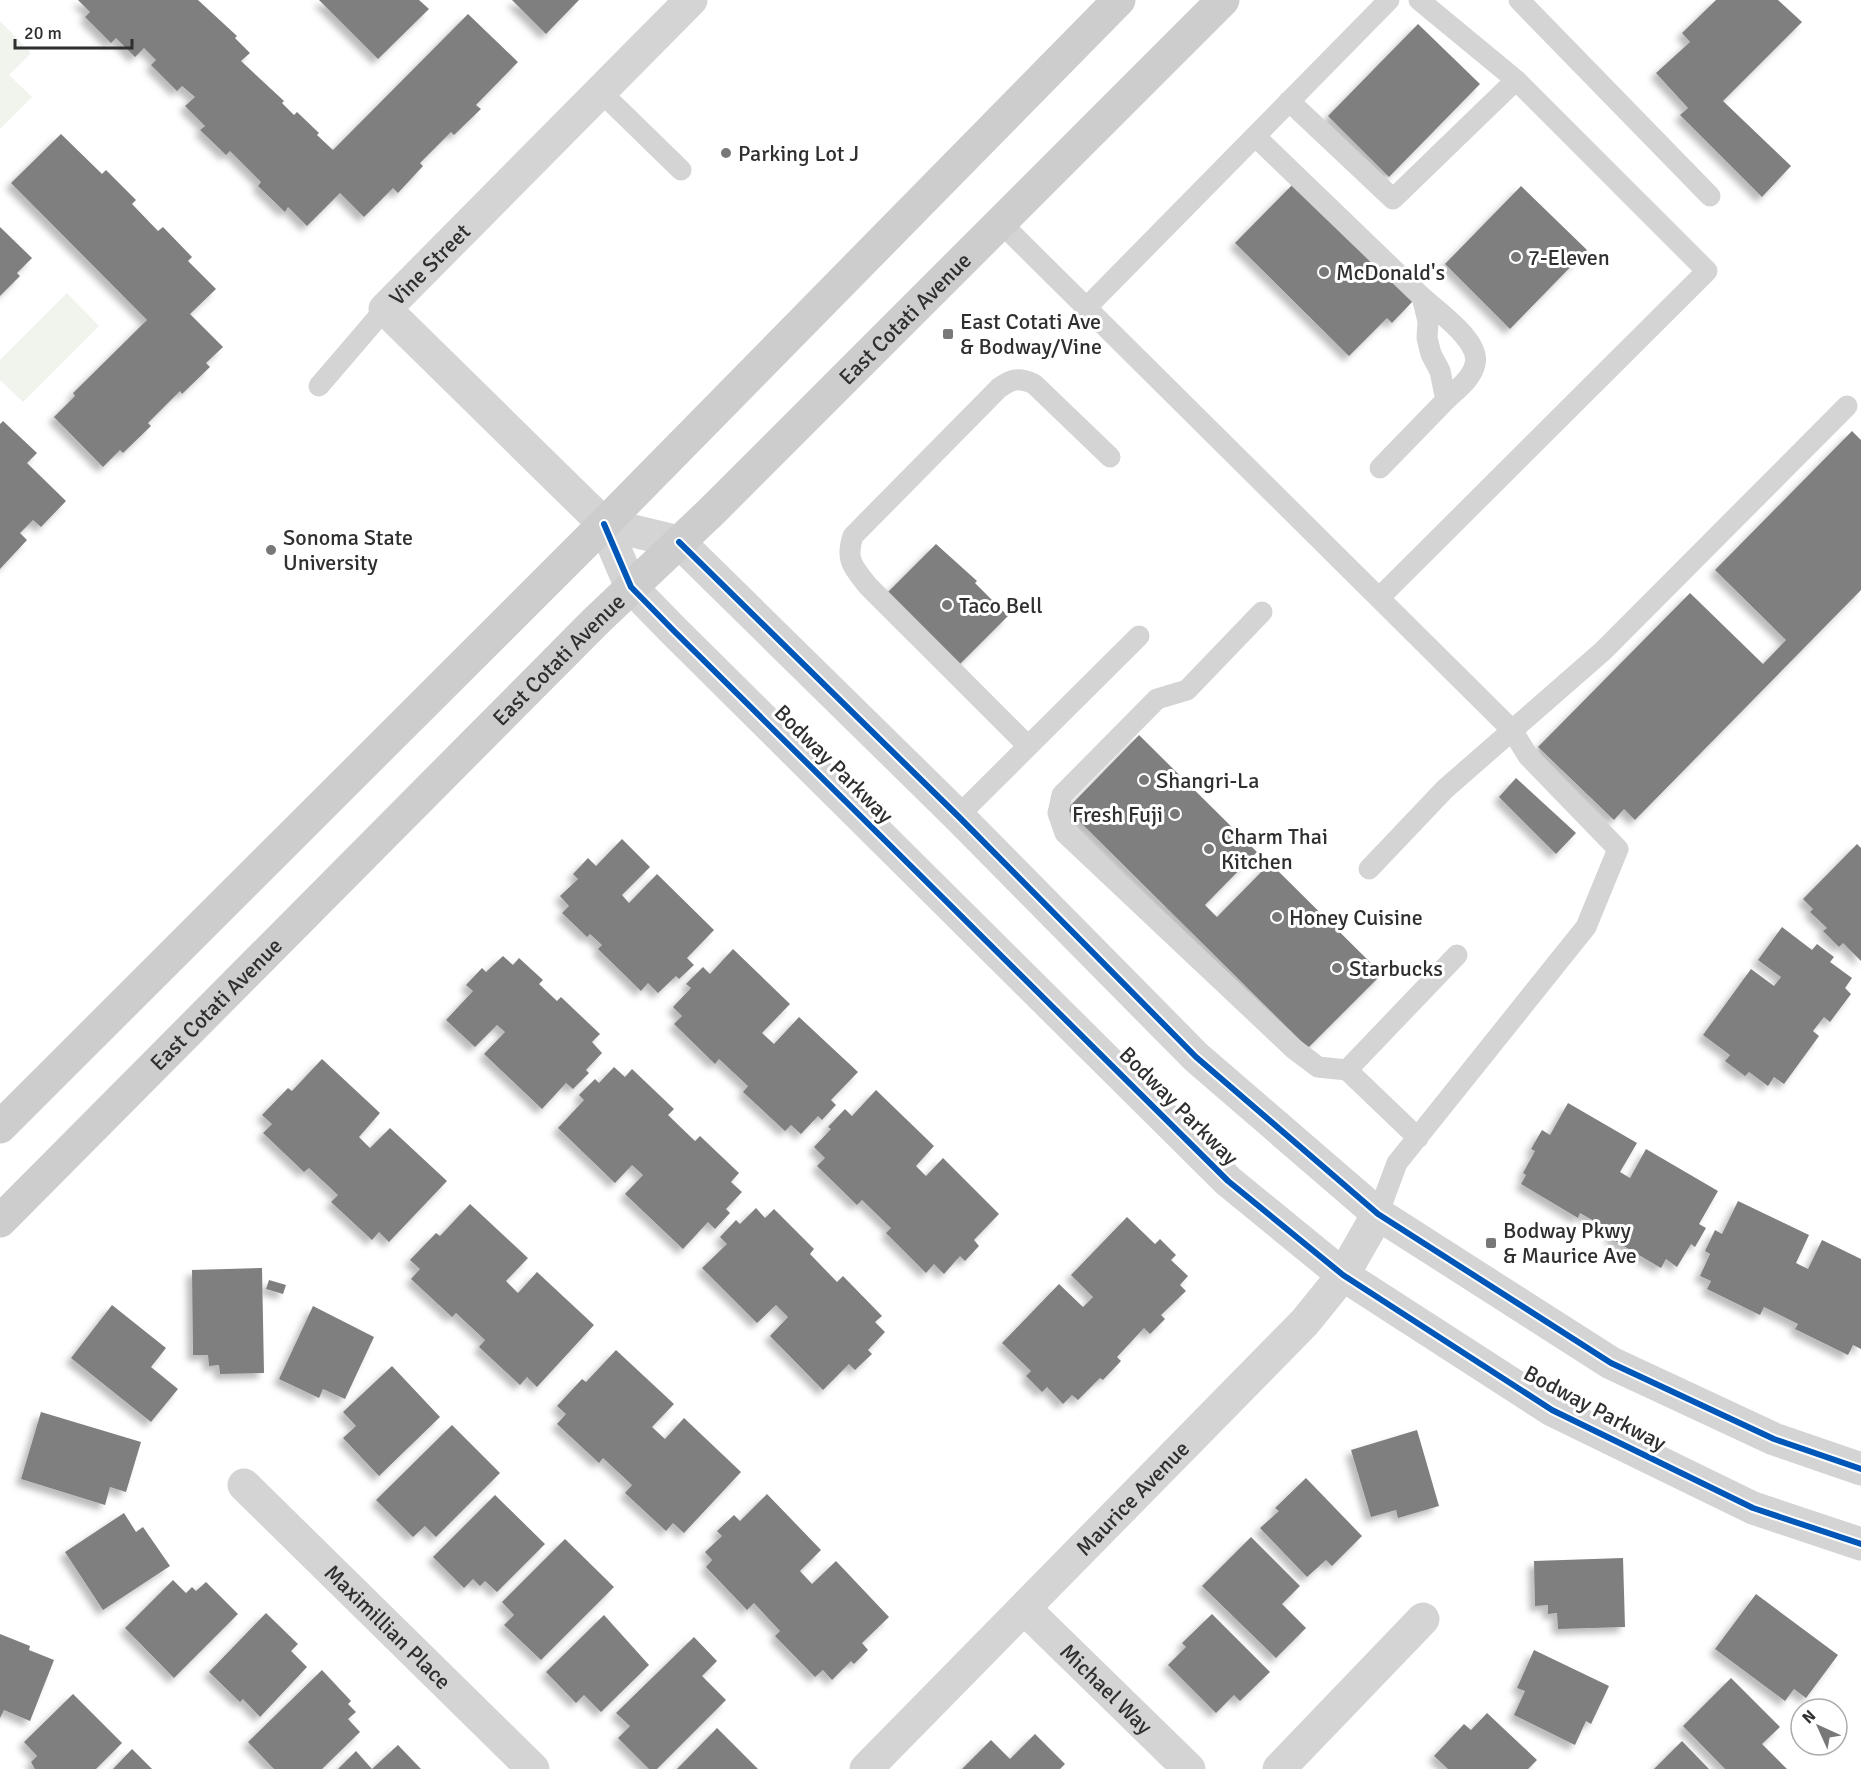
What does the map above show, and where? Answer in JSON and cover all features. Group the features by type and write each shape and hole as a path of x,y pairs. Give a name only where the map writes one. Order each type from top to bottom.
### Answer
{"main road":[{"path":"0,1127 604,524 1119,0"},
{"name":"East Cotati Avenue","path":"0,1221 631,587 1223,0"}],"street":[{"name":"Vine Street","path":"604,524 385,309 691,0"},
{"path":"604,524 678,542"},
{"name":"Bodway Parkway","path":"604,524 631,587 1228,1180 1343,1275 1552,1410 1753,1508 1861,1544"},
{"name":"Bodway Parkway","path":"678,542 958,816 1196,1056 1378,1214 1611,1363 1774,1439 1861,1469"},
{"name":"Maurice Avenue","path":"866,1769 1305,1322 1343,1275 1378,1214"},
{"name":"Maximillian Place","path":"244,1485 533,1769"},
{"name":"Michael Way","path":"1025,1609 1189,1769"},
{"path":"1279,1769 1423,1619"}],"lane":[{"path":"1086,308 1389,0"},
{"path":"1379,598 1707,271 1516,80 1419,0"},
{"path":"1519,0 1710,196"},
{"path":"1289,101 1393,200 1516,80"},
{"path":"601,92 681,170"},
{"path":"1255,136 1466,338 1476,351 1476,364 1470,376 1380,468"},
{"path":"1001,222 1512,730 1528,756 1618,849 1586,927 1397,1163 1378,1214"},
{"path":"1422,297 1428,321 1427,338 1431,354 1440,371 1446,400"},
{"path":"319,386 385,309"},
{"path":"1028,746 868,586 852,567 848,551 853,536 999,388 1012,379 1023,379 1034,384 1110,457"},
{"path":"1369,869 1445,789 1603,651 1847,406"},
{"path":"1262,612 1187,690 1157,699 1062,795 1058,813 1065,833 1294,1049 1318,1066 1347,1070 1418,1138"},
{"path":"958,816 1139,636"},
{"path":"1347,1070 1457,955"}],"shaded area":[{"path":"0,21 31,53 9,75 32,97 0,129"},
{"path":"67,293 99,326 23,402 0,380 0,360"}],"building":[{"path":"78,0 198,0 237,36 235,38 250,53 241,61 284,101 282,103 294,115 297,112 319,133 317,135 333,150 468,14 518,62 476,105 481,109 454,135 451,132 420,163 423,166 398,193 393,188 364,217 340,193 307,226 288,207 285,212 258,186 261,182 230,151 226,155 200,130 205,126 185,106 195,97 182,86 177,91 151,65 156,60 144,48 135,57 116,38 111,43 85,17 90,12"},
{"path":"319,0 419,0 429,9 378,59"},
{"path":"512,0 579,0 546,34"},
{"path":"1716,0 1778,0 1802,22 1723,101 1791,166 1762,197 1680,115 1688,108 1656,73 1690,42 1682,33"},
{"path":"1418,24 1480,84 1389,177 1328,116"},
{"path":"61,134 102,174 106,170 136,200 132,204 158,231 163,227 192,257 188,261 216,289 190,314 223,347 206,363 210,367 182,394 180,391 148,423 151,426 123,453 120,450 103,467 54,417 75,396 73,393 147,320 11,183"},
{"name":"McDonald's","path":"1294,183 1413,301 1392,323 1387,318 1349,356 1235,243"},
{"name":"7-Eleven","path":"1521,186 1587,250 1510,329 1445,264"},
{"path":"0,227 32,258 17,273 20,276 0,296"},
{"path":"3,421 37,453 27,463 66,501 41,527 33,520 20,533 27,540 0,569 0,424"},
{"path":"1852,431 1861,440 1861,590 1635,820 1624,809 1614,820 1538,747 1690,593 1763,664 1786,640 1715,570"},
{"name":"Taco Bell","path":"936,544 977,581 975,583 1008,616 958,666 886,594"},
{"path":"1139,735 1257,852 1205,905 1217,917 1270,863 1382,974 1308,1048 1067,809"},
{"path":"1516,778 1576,833 1556,854 1499,797"},
{"path":"622,839 650,867 622,895 629,903 657,874 714,930 687,958 694,965 679,979 676,976 658,993 648,983 641,991 598,949 602,945 590,934 587,937 562,913 569,906 560,896 578,879 573,874 588,858 596,866"},
{"path":"1857,844 1861,848 1861,961 1843,943 1839,947 1823,931 1827,928 1810,912 1813,909 1803,899"},
{"path":"1782,927 1812,950 1817,944 1834,957 1830,962 1852,978 1845,988 1851,994 1830,1022 1824,1017 1813,1031 1819,1036 1784,1084 1774,1077 1768,1086 1749,1072 1745,1076 1725,1061 1730,1055 1703,1035 1751,969 1774,986 1781,977 1758,960"},
{"path":"733,949 790,1004 762,1033 774,1044 799,1017 858,1072 831,1100 836,1105 822,1120 818,1116 801,1134 791,1125 785,1131 743,1092 748,1086 719,1059 715,1064 674,1024 682,1016 673,1007 691,988 686,984 703,967 710,974"},
{"path":"503,956 513,965 519,958 543,980 539,984 557,1001 561,997 600,1034 592,1042 602,1053 586,1070 589,1073 573,1089 566,1083 542,1109 484,1054 505,1032 497,1025 475,1047 446,1020 473,991 466,985 482,968 486,972"},
{"path":"322,1059 380,1113 359,1137 370,1148 390,1128 447,1181 389,1242 379,1232 372,1240 331,1202 338,1195 309,1168 304,1172 263,1133 272,1124 262,1115 288,1088 292,1091"},
{"path":"614,1067 625,1077 632,1069 674,1109 668,1115 695,1141 700,1136 739,1173 731,1182 742,1192 726,1209 730,1213 715,1229 708,1222 683,1249 625,1194 643,1175 632,1165 615,1183 558,1128 584,1100 579,1095 595,1079 599,1083"},
{"path":"876,1090 934,1146 916,1166 926,1176 943,1158 999,1214 974,1240 979,1246 965,1261 960,1256 944,1274 934,1264 926,1273 886,1233 891,1228 862,1200 857,1205 817,1166 825,1158 814,1147 831,1129 828,1127 845,1109 852,1116"},
{"path":"1568,1103 1637,1143 1620,1172 1630,1178 1646,1149 1718,1191 1699,1224 1706,1228 1695,1247 1691,1244 1677,1267 1666,1259 1661,1268 1610,1238 1613,1232 1580,1213 1578,1218 1521,1184 1526,1175 1523,1173 1535,1151 1531,1149 1542,1130 1550,1135"},
{"path":"1738,1201 1809,1235 1796,1263 1808,1269 1822,1240 1861,1259 1861,1349 1853,1345 1848,1355 1795,1329 1798,1324 1764,1307 1760,1315 1707,1289 1711,1281 1700,1276 1710,1254 1705,1251 1715,1230 1722,1234"},
{"path":"470,1204 528,1258 506,1281 518,1293 537,1272 594,1325 537,1387 527,1377 520,1385 479,1347 485,1340 456,1313 452,1317 411,1279 420,1269 410,1260 436,1233 440,1236"},
{"path":"756,1208 765,1218 774,1209 814,1249 810,1254 837,1282 843,1276 882,1316 875,1322 885,1332 868,1350 872,1354 855,1370 849,1364 823,1390 770,1336 788,1317 776,1305 757,1323 702,1268 727,1244 720,1237 736,1220 740,1224"},
{"path":"1127,1217 1155,1244 1160,1239 1176,1255 1171,1260 1188,1276 1180,1285 1186,1291 1161,1315 1165,1319 1150,1334 1144,1328 1117,1357 1121,1361 1103,1380 1100,1378 1078,1400 1072,1395 1063,1404 1047,1387 1042,1392 1026,1376 1031,1371 1002,1343 1059,1284 1083,1307 1093,1297 1071,1275"},
{"path":"262,1268 264,1373 220,1374 219,1365 209,1366 208,1355 193,1355 192,1270"},
{"path":"269,1280 286,1285 283,1294 266,1289"},
{"path":"112,1305 166,1348 151,1367 178,1389 151,1422 71,1358"},
{"path":"313,1306 374,1337 345,1399 323,1389 319,1398 279,1379"},
{"path":"616,1350 674,1404 652,1427 665,1439 684,1418 741,1472 684,1533 673,1523 666,1531 625,1493 632,1485 603,1458 599,1463 557,1424 566,1414 557,1406 582,1379 586,1382"},
{"path":"392,1366 440,1417 379,1476 343,1438 356,1426 343,1412"},
{"path":"41,1412 141,1442 126,1492 110,1487 105,1505 21,1479"},
{"path":"452,1425 500,1473 436,1537 425,1526 413,1537 376,1500"},
{"path":"1417,1430 1439,1506 1398,1518 1396,1510 1371,1517 1351,1450"},
{"path":"1306,1478 1362,1536 1332,1566 1326,1560 1307,1577 1260,1528 1279,1511 1275,1508"},
{"path":"767,1494 821,1550 800,1571 812,1584 836,1561 889,1617 862,1643 868,1650 854,1664 851,1661 832,1680 823,1670 815,1677 775,1636 780,1631 754,1603 747,1610 706,1567 712,1560 705,1552 722,1536 717,1531 734,1515 740,1521"},
{"path":"495,1495 545,1544 497,1592 485,1581 480,1586 473,1579 464,1588 433,1557"},
{"path":"124,1513 136,1532 143,1527 170,1566 103,1610 65,1552"},
{"path":"1251,1537 1300,1586 1282,1604 1306,1628 1276,1658 1202,1586"},
{"path":"565,1539 614,1587 541,1660 504,1625 514,1615 502,1602"},
{"path":"1623,1558 1625,1627 1558,1629 1557,1613 1548,1614 1548,1605 1535,1606 1534,1561"},
{"path":"173,1580 186,1593 192,1587 196,1591 206,1582 238,1614 174,1678 125,1628"},
{"path":"1756,1594 1838,1655 1807,1697 1794,1689 1785,1701 1715,1649"},
{"path":"266,1613 298,1644 291,1651 307,1667 260,1717 243,1699 240,1702 209,1672"},
{"path":"1212,1614 1270,1672 1240,1701 1234,1695 1216,1713 1168,1665 1186,1647 1182,1643"},
{"path":"604,1615 649,1665 601,1712 584,1695 576,1703 546,1672"},
{"path":"0,1634 30,1646 29,1650 54,1660 30,1721 4,1710 0,1718"},
{"path":"694,1637 717,1661 702,1676 726,1700 657,1769 649,1769 618,1738 630,1726 616,1713"},
{"path":"1534,1650 1609,1686 1591,1724 1586,1721 1575,1745 1514,1715 1525,1691 1517,1688"},
{"path":"322,1670 351,1701 348,1704 356,1712 348,1719 360,1732 322,1769 274,1769 248,1742"},
{"path":"1731,1678 1780,1727 1762,1744 1787,1769 1725,1769 1683,1726"},
{"path":"73,1694 122,1743 96,1769 35,1769 31,1762 37,1756 24,1742"},
{"path":"1487,1713 1537,1760 1528,1769 1448,1769 1434,1756 1464,1724 1471,1730"},
{"path":"717,1728 758,1769 677,1769"},
{"path":"1035,1734 1065,1764 1060,1769 962,1769 991,1740 1010,1759"},
{"path":"1682,1741 1709,1769 1654,1769"},
{"path":"398,1745 421,1769 372,1769"},
{"path":"132,1749 152,1769 113,1769"},
{"path":"356,1751 372,1769 338,1769"}],"cycle path":[{"path":"604,524 631,587 673,630 1228,1181 1343,1275 1552,1410 1753,1508 1861,1544"},
{"path":"679,542 958,816 1196,1057 1378,1214 1611,1363 1774,1439 1861,1469"}],"place":[{"name":"Parking Lot J","path":"726,153"},
{"name":"7-Eleven","path":"1516,257"},
{"name":"McDonald's","path":"1324,272"},
{"name":"East Cotati Ave & Bodway/Vine","path":"948,334"},
{"name":"Sonoma State University","path":"271,550"},
{"name":"Taco Bell","path":"947,605"},
{"name":"Shangri-La","path":"1144,780"},
{"name":"Fresh Fuji","path":"1175,814"},
{"name":"Charm Thai Kitchen","path":"1209,849"},
{"name":"Honey Cuisine","path":"1277,917"},
{"name":"Starbucks","path":"1337,968"},
{"name":"Bodway Pkwy & Maurice Ave","path":"1491,1243"}]}
